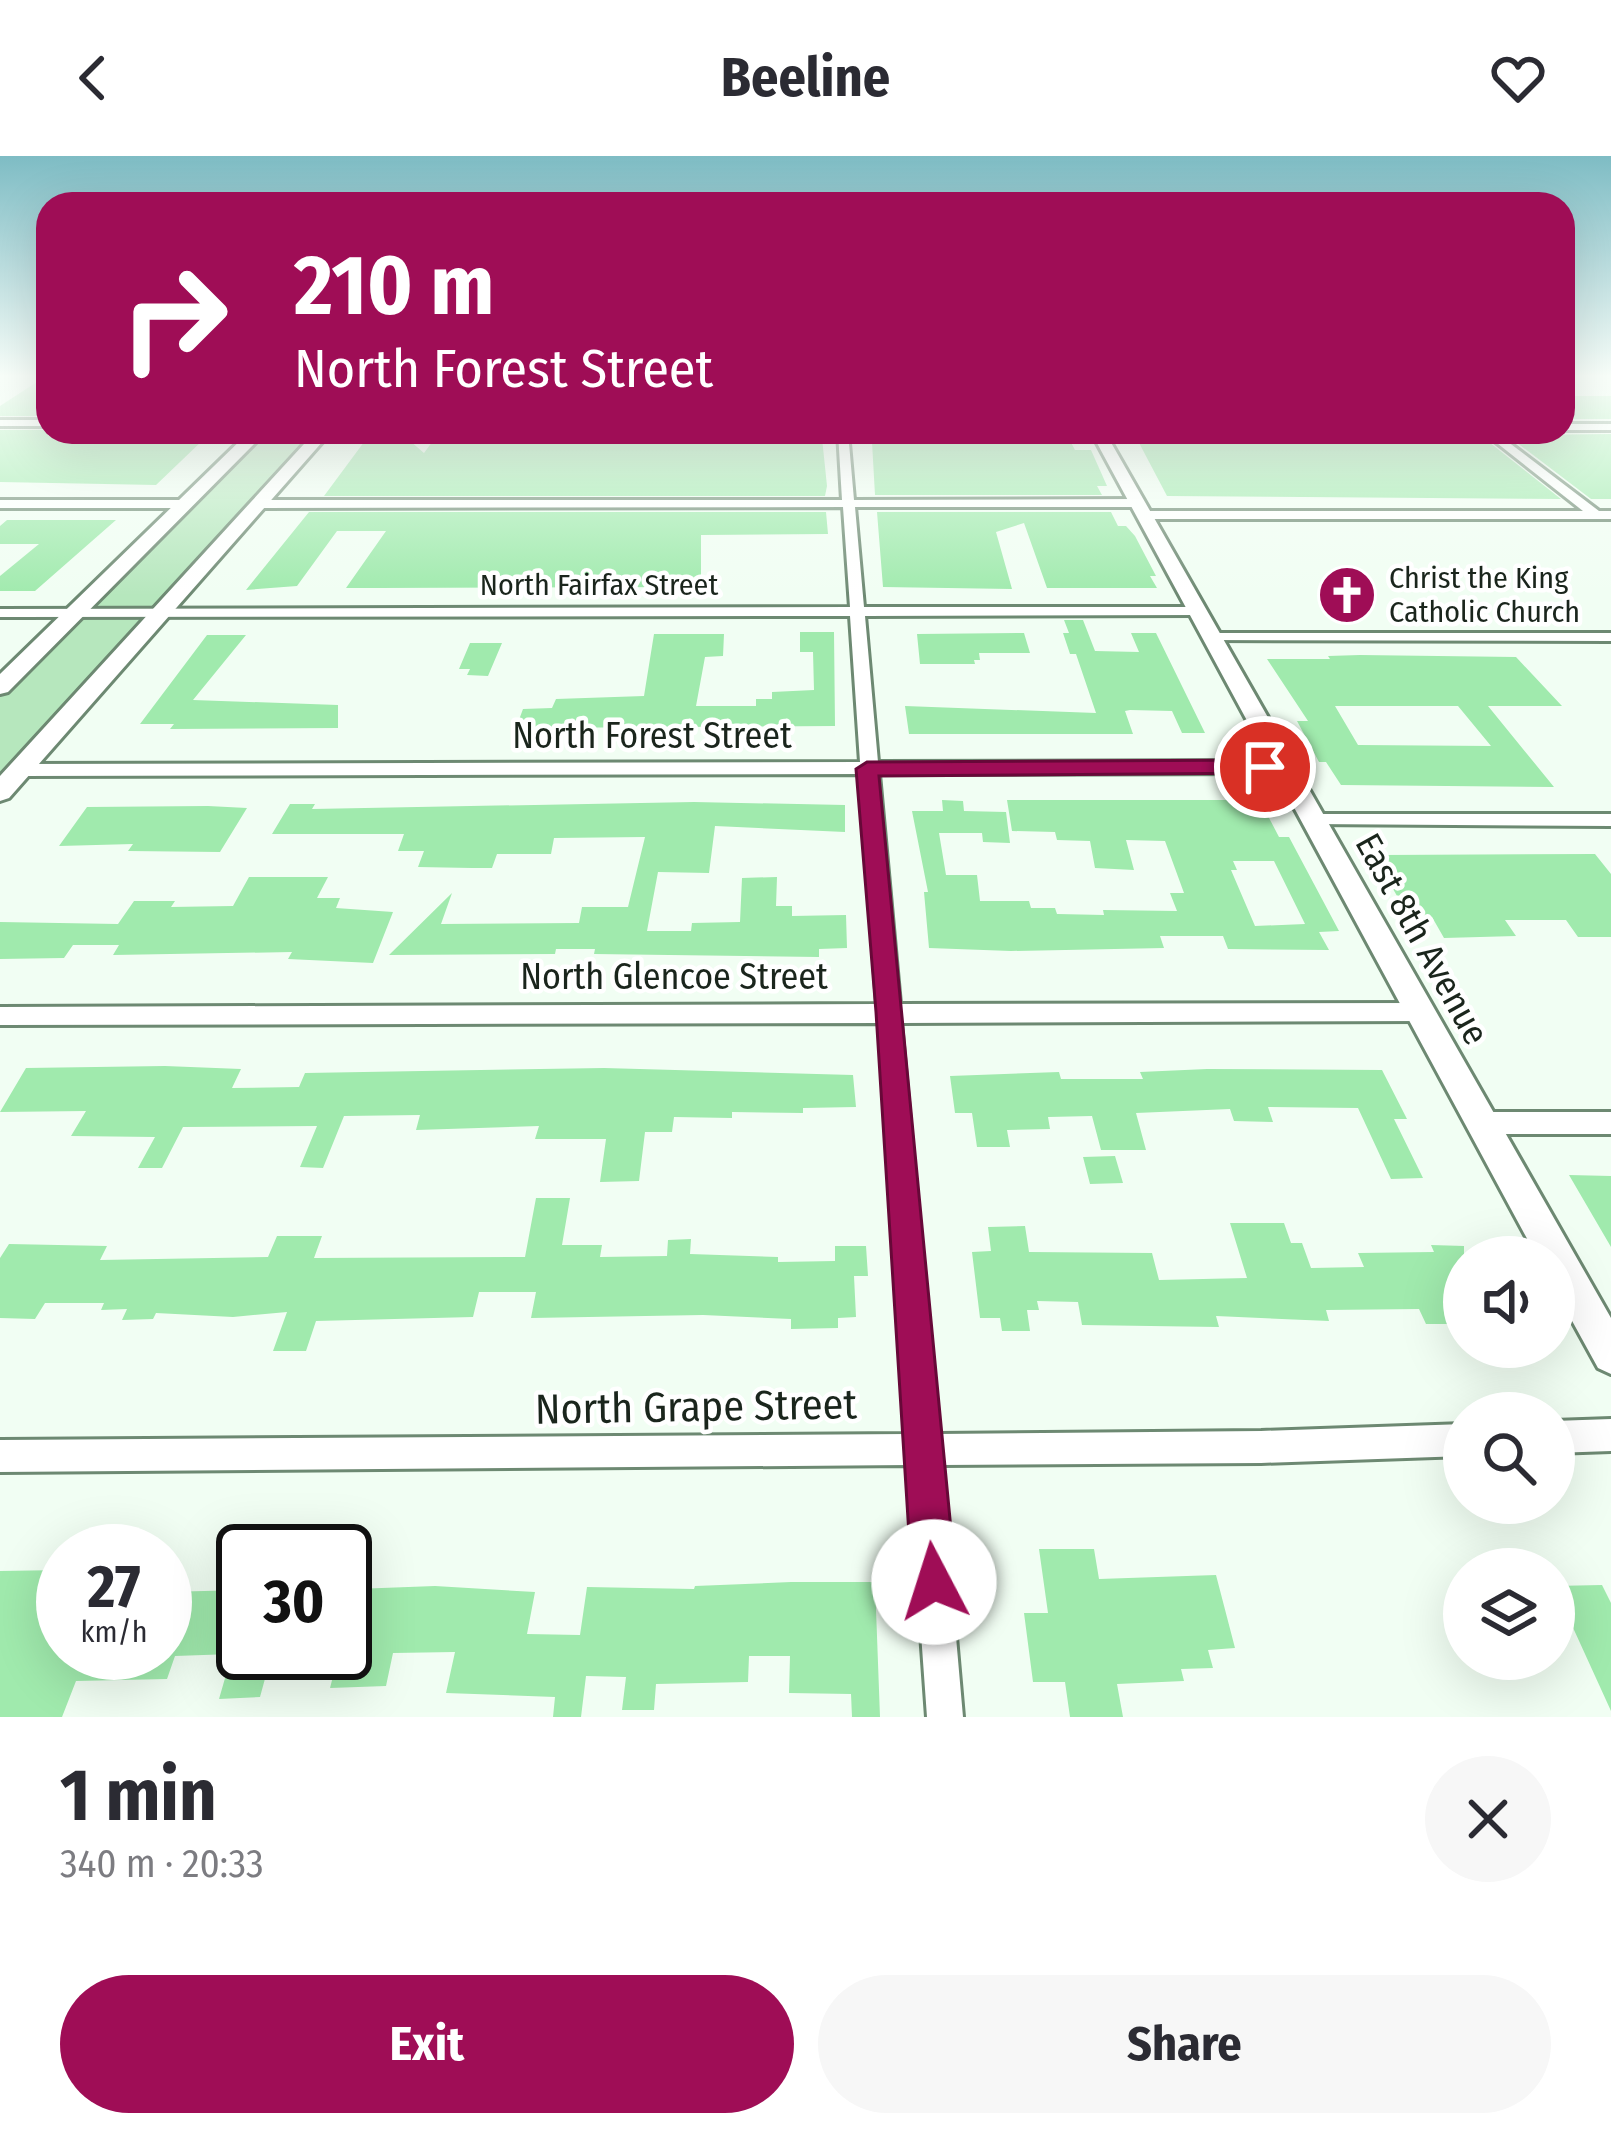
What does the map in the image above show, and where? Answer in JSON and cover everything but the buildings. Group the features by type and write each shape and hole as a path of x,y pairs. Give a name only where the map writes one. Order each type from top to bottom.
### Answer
{"main road":[{"path":"0,687 239,451"},
{"path":"0,792 306,451"}],"street":[{"path":"844,451 945,1717"},
{"name":"East 8th Avenue","path":"1109,451 1611,1355"},
{"path":"1515,451 1604,514 1611,526"},
{"path":"259,504 848,503 1604,514"},
{"path":"0,504 185,504"},
{"name":"North Fairfax Street","path":"0,613 1198,611"},
{"path":"1214,637 1611,637"},
{"name":"North Forest Street","path":"20,770 1285,767"},
{"path":"1315,820 1611,820"},
{"name":"North Glencoe Street","path":"0,1016 1421,1012"},
{"path":"1482,1123 1611,1123"},
{"path":"1575,1436 1611,1435"},
{"name":"North Grape Street","path":"0,1456 1261,1447 1443,1441"}],"green space":[{"path":"247,451 297,451 0,776 0,697"}],"place":[{"name":"Christ the King Catholic Church","path":"1347,595"}],"route":[{"path":"934,1582 891,1012 867,769 1265,767"}]}
